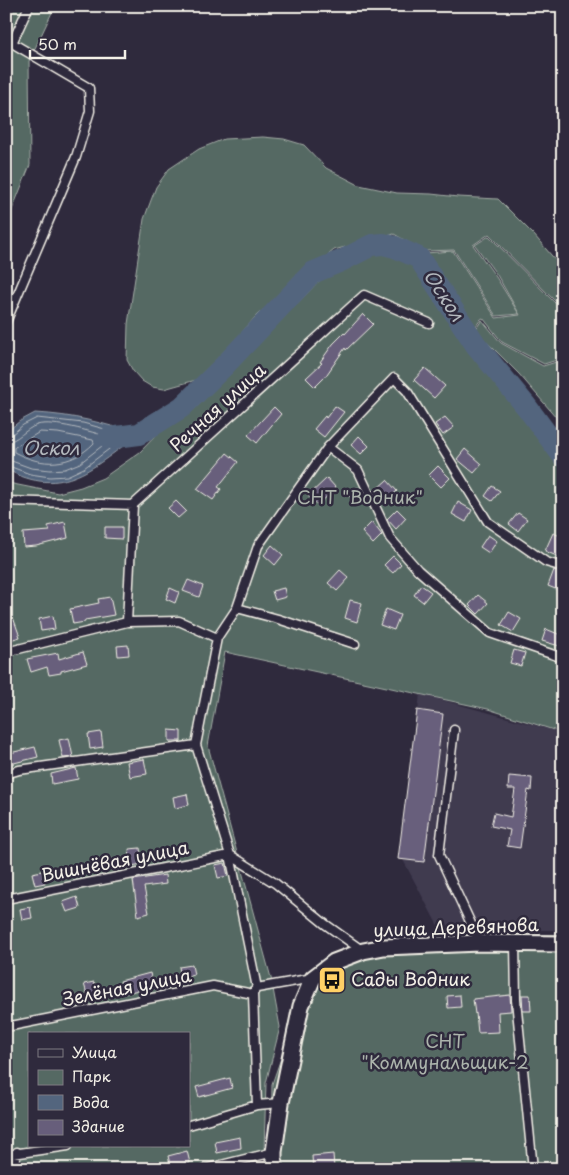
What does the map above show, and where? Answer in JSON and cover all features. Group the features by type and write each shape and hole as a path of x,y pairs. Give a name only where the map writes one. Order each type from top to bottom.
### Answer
{"street":[{"name":"улица Деревянова","path":"274,1169 274,1152 281,1102 301,1006 313,978 334,962 363,951 384,947 480,943 563,944"}],"lane":[{"path":"6,322 76,157 90,111 89,88 9,41 29,6"},
{"name":"Речная улица","path":"133,505 364,295 429,322"},
{"path":"257,1105 255,991 230,855 196,745 217,638 237,608 258,546 328,447 394,378 407,391 488,522 546,562 563,567"},
{"path":"328,447 358,470 390,538 418,570 490,633 563,658"},
{"path":"6,501 133,505 127,622"},
{"path":"237,608 355,644"},
{"path":"6,652 127,622 179,620 217,638"},
{"path":"454,730 439,855 480,943"},
{"path":"6,774 19,770 196,745"},
{"path":"230,855 275,882 325,924 363,951"},
{"name":"Вишнёвая улица","path":"6,899 230,855"},
{"path":"515,943 516,1000 533,1169"},
{"path":"255,991 313,978"},
{"name":"Зелёная улица","path":"6,1026 213,986 255,991"},
{"path":"190,1125 257,1105 281,1102"},
{"path":"6,1155 51,1148"},
{"path":"14,1169 16,1152"},
{"path":"205,1169 274,1152"}],"shaded area":[{"path":"420,694 563,733 563,930 473,930 438,926 401,856"}],"green space":[{"path":"6,6 55,6 29,61 30,165 6,225"},
{"path":"263,137 284,139 304,145 326,168 359,185 397,193 498,199 534,235 563,269 563,300 557,303 489,234 473,245 519,314 496,316 454,250 424,251 394,234 334,250 257,315 243,331 225,361 203,378 164,389 152,387 142,381 133,371 127,360 128,324 144,219 156,187 169,169 199,149 224,139"},
{"path":"489,236 557,305 563,302 563,358 544,364 502,342 483,318 473,330 425,253 453,251 496,318 520,315 497,275 475,245"},
{"name":"СНТ \"Водник\"","path":"373,252 388,252 403,259 420,272 472,347 551,454 563,467 563,733 488,709 225,652 208,746 271,978 280,1027 266,1083 264,1151 206,1169 6,1169 6,481 58,493 81,487 103,478 140,452 166,425 187,415 200,404 318,282 347,264"},
{"path":"482,320 501,343 543,366 563,360 563,425 519,374 475,330"},
{"name":"СНТ \"Коммунальщик-2","path":"469,933 563,935 563,1169 272,1169 272,1084 312,969 367,942"}],"water":[{"name":"Оскол","path":"35,413 88,420 139,434 93,468 77,476 45,482 26,478 6,469 6,432 20,421"}],"building":[{"path":"363,314 373,324 346,350 345,348 325,377 315,387 306,378 322,363 320,362 333,344"},
{"path":"425,368 445,386 434,398 414,380"},
{"path":"335,406 344,412 324,437 314,429"},
{"path":"274,407 281,414 257,443 248,435"},
{"path":"445,417 454,427 443,435 435,424"},
{"path":"359,436 369,446 361,454 351,445"},
{"path":"465,449 482,464 474,473 457,459"},
{"path":"227,453 238,462 218,487 221,489 213,500 197,489"},
{"path":"438,466 450,478 441,487 429,475"},
{"path":"327,478 336,488 318,505 308,496"},
{"path":"387,480 397,491 388,499 378,488"},
{"path":"492,486 500,491 492,501 485,496"},
{"path":"357,487 364,496 357,503 349,496"},
{"path":"176,501 186,511 178,518 168,508"},
{"path":"458,502 472,510 466,522 452,514"},
{"path":"397,509 406,518 396,529 387,519"},
{"path":"518,513 527,519 518,531 509,524"},
{"path":"65,522 68,538 24,547 23,533 50,531 48,526"},
{"path":"372,522 382,535 373,544 362,532"},
{"path":"105,527 122,527 122,539 105,538"},
{"path":"553,533 563,537 563,561 558,560 559,557 545,551"},
{"path":"488,535 497,541 489,553 480,547"},
{"path":"272,545 283,555 275,565 264,555"},
{"path":"393,556 401,564 393,573 384,565"},
{"path":"340,570 349,578 337,591 328,583"},
{"path":"554,570 563,572 563,592 548,586"},
{"path":"188,580 203,586 199,597 183,591"},
{"path":"421,585 431,592 423,602 414,595"},
{"path":"170,588 179,592 175,603 166,599"},
{"path":"284,588 286,597 275,600 272,591"},
{"path":"478,595 488,603 478,614 469,605"},
{"path":"110,597 114,615 73,624 70,609 99,603 98,599"},
{"path":"350,600 362,603 357,622 345,618"},
{"path":"386,609 400,615 394,630 380,625"},
{"path":"509,612 521,619 513,632 501,625"},
{"path":"53,616 55,629 41,631 39,619"},
{"path":"14,620 20,637 10,640 6,623"},
{"path":"546,629 563,636 563,647 542,641"},
{"path":"128,645 129,655 118,656 117,646"},
{"path":"514,650 525,653 521,666 510,663"},
{"path":"83,652 87,664 49,675 47,667 31,672 27,659 58,653 59,659"},
{"path":"417,710 443,714 424,862 398,859"},
{"path":"169,730 181,731 181,741 169,741"},
{"path":"101,732 103,747 90,749 88,734"},
{"path":"69,738 73,757 63,758 59,740"},
{"path":"35,747 38,757 6,765 6,754"},
{"path":"144,759 147,774 130,777 127,762"},
{"path":"76,768 78,779 52,784 51,774"},
{"path":"509,776 532,778 531,791 528,790 520,848 507,846 510,830 491,826 494,813 511,817 515,789 508,789"},
{"path":"187,794 189,805 175,808 173,797"},
{"path":"140,848 142,864 131,866 129,849"},
{"path":"110,856 112,868 100,870 98,859"},
{"path":"225,863 228,876 218,878 215,865"},
{"path":"42,871 45,883 35,885 32,873"},
{"path":"165,875 166,884 144,887 149,913 138,916 133,880"},
{"path":"77,897 80,908 67,912 63,902"},
{"path":"30,907 32,918 22,920 20,909"},
{"path":"192,965 194,975 181,978 179,967"},
{"path":"150,973 153,986 123,994 120,981"},
{"path":"94,982 97,995 88,997 84,984"},
{"path":"460,995 461,1007 448,1008 447,996"},
{"path":"510,995 511,1011 498,1012 499,1032 478,1033 473,999"},
{"path":"522,995 530,995 531,1011 523,1011"},
{"path":"230,1078 232,1088 199,1097 196,1087"},
{"path":"240,1137 241,1148 217,1153 215,1142"},
{"path":"187,1151 190,1163 171,1168 168,1156"},
{"path":"333,1154 334,1169 313,1169 312,1156"}],"waterway":[{"name":"Оскол","path":"109,438 139,434 182,407 224,366 312,273 372,245 383,244 395,247 419,258 476,345 526,406 563,456"}],"place":[{"name":"Сады Водник","path":"332,980"}]}
